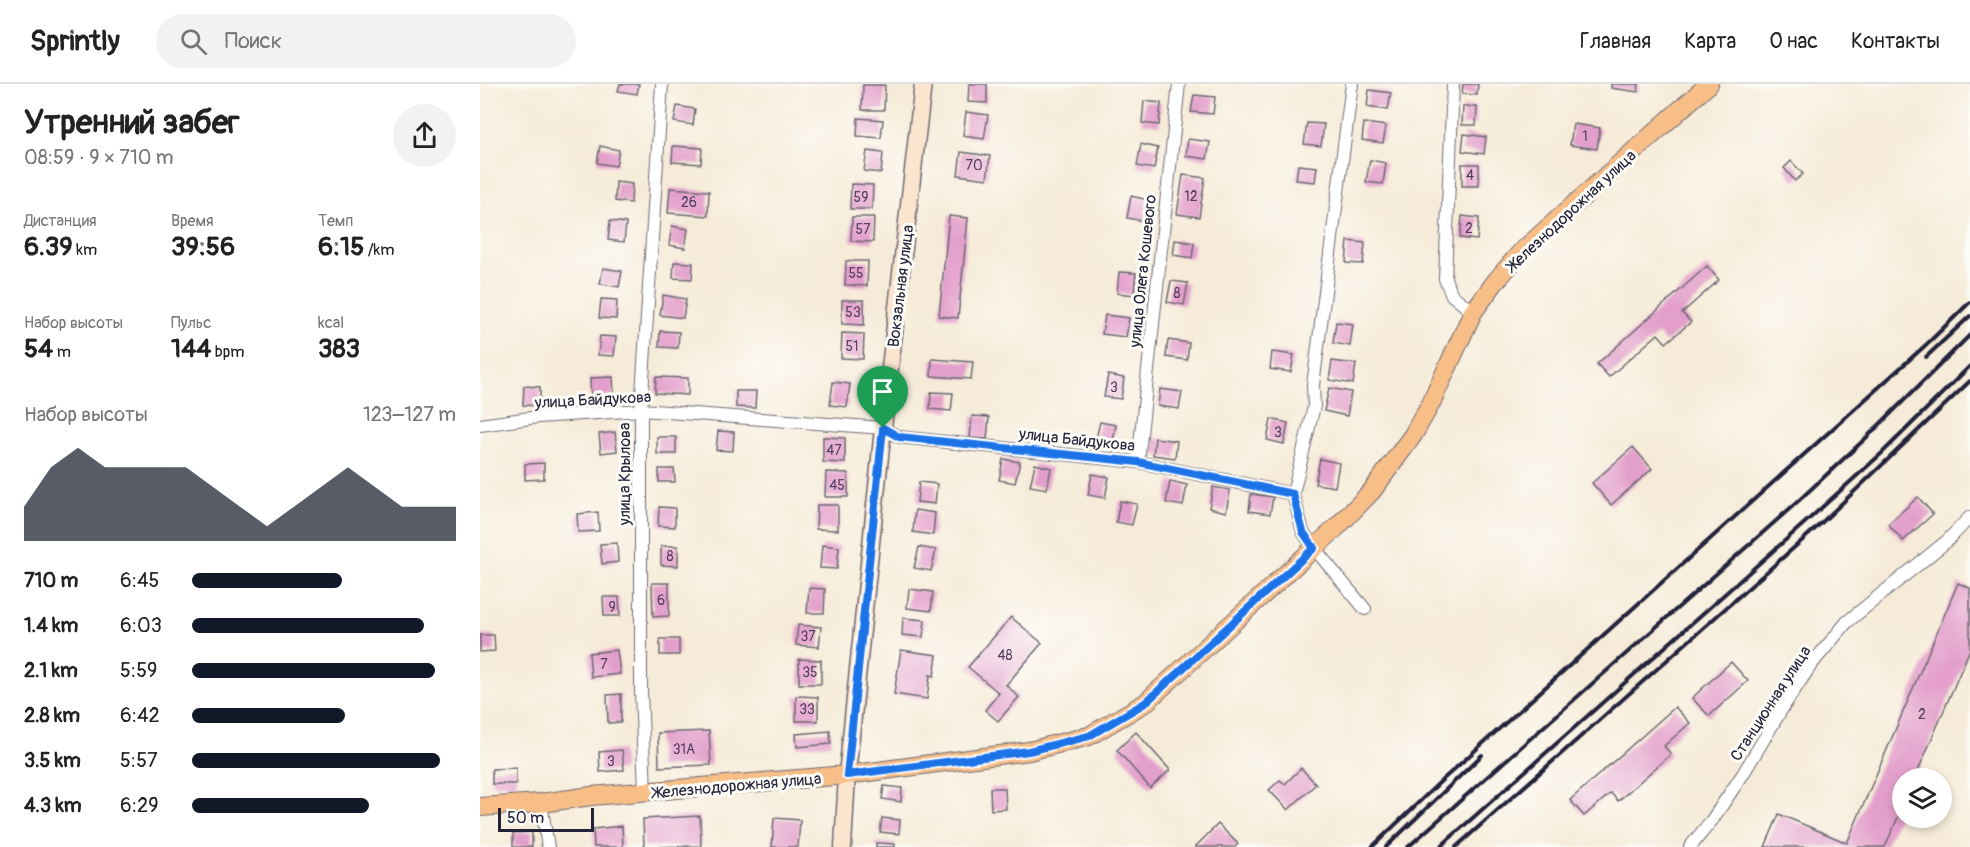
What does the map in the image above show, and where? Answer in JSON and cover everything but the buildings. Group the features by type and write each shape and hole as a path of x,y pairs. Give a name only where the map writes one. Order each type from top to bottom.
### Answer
{"main road":[{"name":"Железнодорожная улица","path":"480,807 847,775 1029,751 1089,736 1145,703 1314,548 1372,491 1413,435 1436,392 1473,312 1496,281 1521,252 1709,84"}],"street":[{"name":"улица Крылова","path":"645,792 641,690 640,410 662,84"},
{"name":"Вокзальная улица","path":"843,847 847,775 883,428 923,84"},
{"name":"улица Олега Кошевого","path":"1138,462 1179,84"},
{"path":"1352,84 1313,385 1314,406 1293,494 1303,532 1365,609"},
{"path":"1453,84 1445,279 1452,295 1473,312"},
{"name":"улица Байдукова","path":"480,425 538,417 640,410 883,428 899,437 1138,462 1293,494"},
{"name":"Станционная улица","path":"1690,847 1719,811 1783,707 1818,657 1847,622 1947,541 1970,517"},
{"path":"541,803 548,847"}],"railway":[{"path":"1372,847 1440,782 1928,343 1970,302"},
{"path":"1926,357 1970,316"},
{"path":"1408,847 1795,504 1866,438 1970,335"},
{"path":"1440,847 1882,453 1970,366"},
{"path":"1456,847 1815,529 1970,381"},
{"path":"1386,847 1482,755"}],"route":[{"path":"883,428 899,437 1138,462 1293,494 1303,532 1314,548 1145,703 1089,736 1029,751 847,775 883,428"}]}
